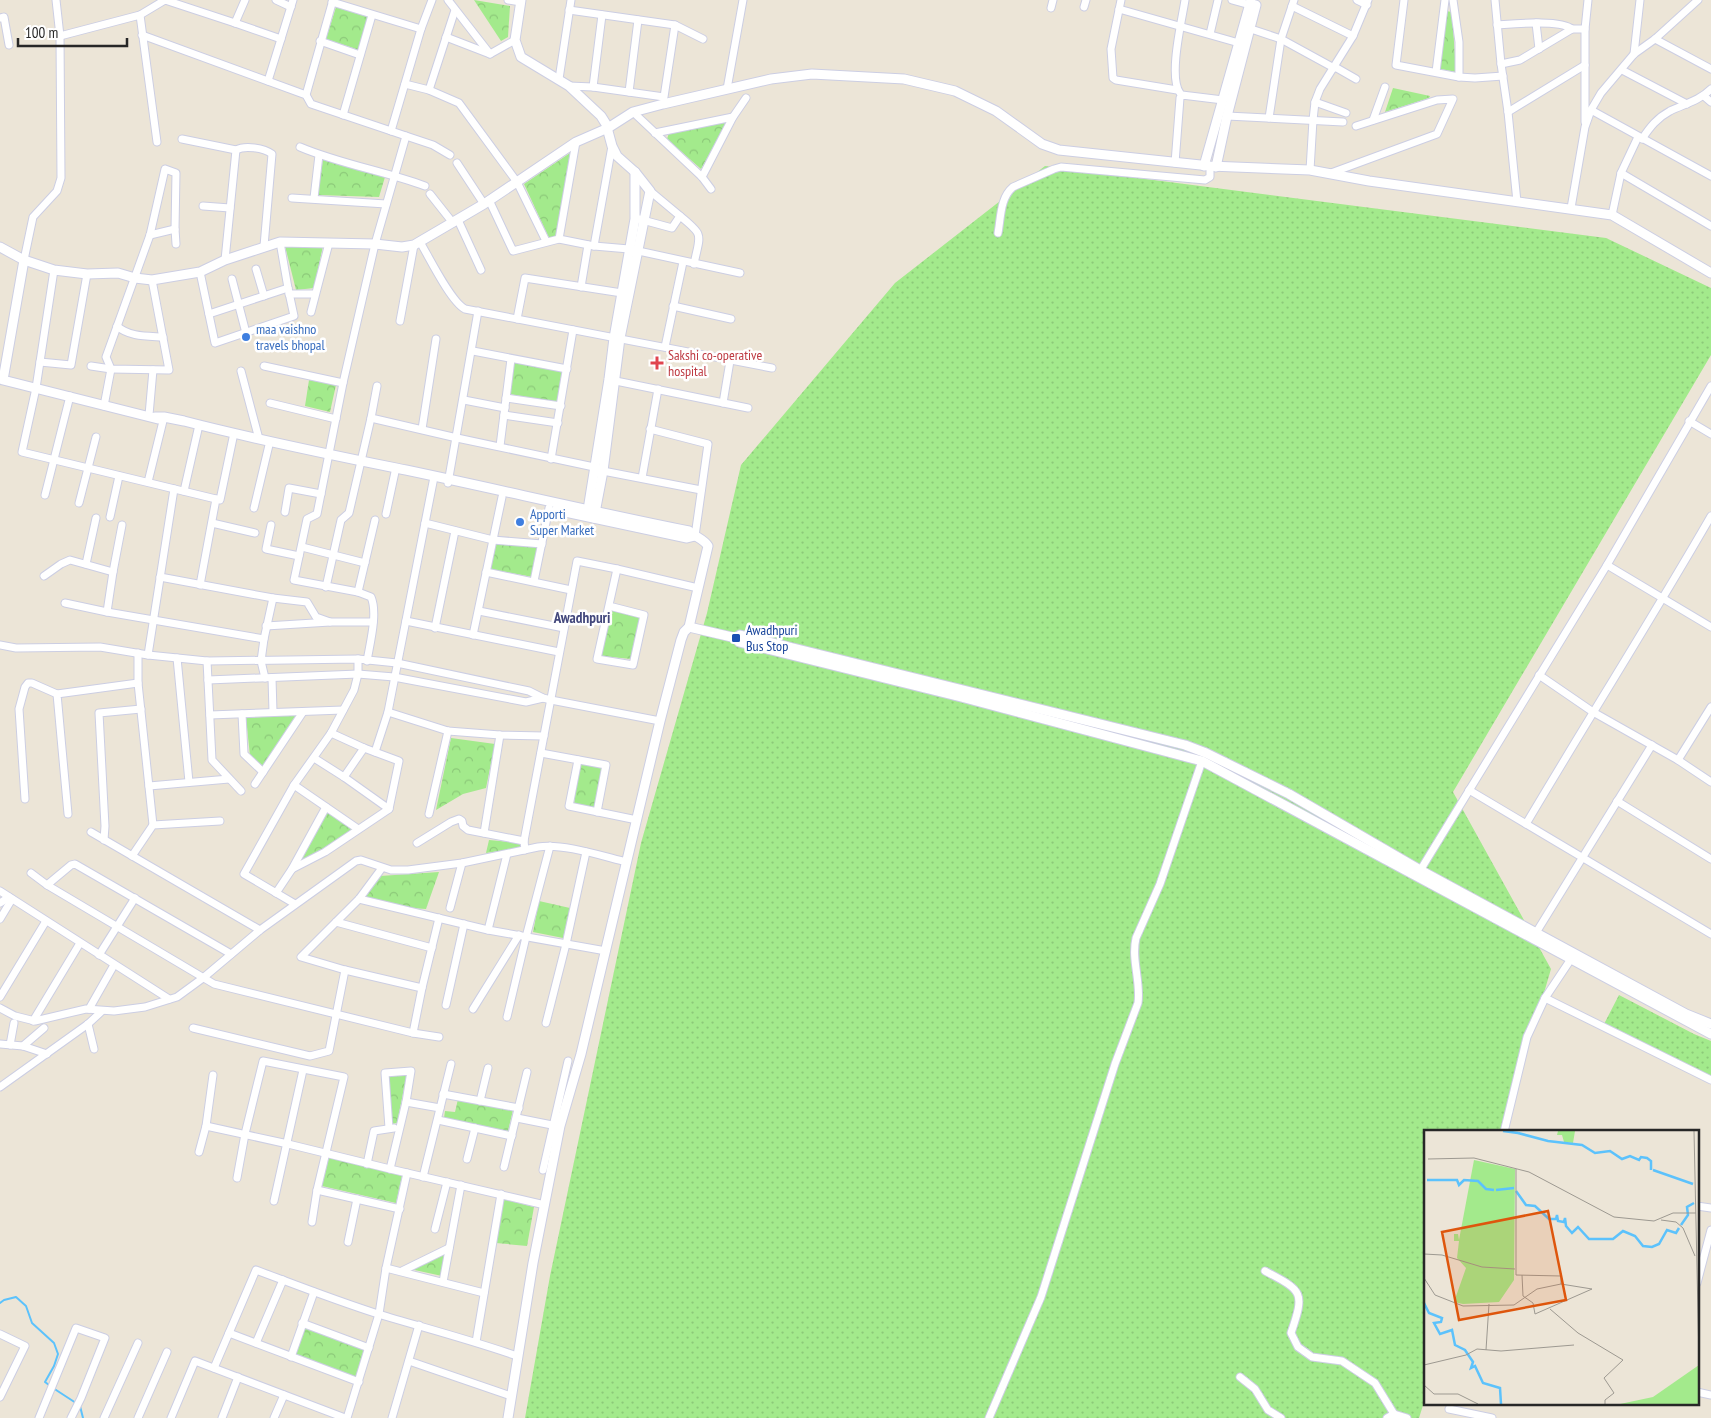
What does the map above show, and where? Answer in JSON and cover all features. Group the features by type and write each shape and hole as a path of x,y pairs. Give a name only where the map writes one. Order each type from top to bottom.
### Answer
{"street":[{"path":"56,0 60,36 61,178 57,191 33,217 3,380 269,445 448,481 590,515"},
{"path":"60,36 140,15 165,0 282,39"},
{"path":"235,22 245,0"},
{"path":"268,81 292,3 276,0"},
{"path":"391,131 421,29 432,0"},
{"path":"448,0 490,54"},
{"path":"508,0 521,1 515,40 521,57 569,86 601,116 608,128 612,146 617,156 635,172 650,191 696,229 700,235 694,264"},
{"path":"558,80 571,0"},
{"path":"727,89 744,0"},
{"path":"1051,8 1053,0"},
{"path":"1121,0 1111,49 1113,78 1223,100"},
{"path":"1175,163 1180,98 1175,78 1176,55 1185,0"},
{"path":"1210,34 1218,0"},
{"path":"1232,0 1253,2"},
{"path":"1310,170 1315,102 1320,88 1353,36 1368,3 1357,0"},
{"path":"1404,0 1396,65 1458,77 1503,76"},
{"path":"1436,72 1445,0"},
{"path":"1453,0 1459,42 1458,77"},
{"path":"1495,0 1517,202"},
{"path":"1585,127 1585,28 1588,0"},
{"path":"1571,208 1585,127 1591,110 1602,93 1634,54 1655,39 1698,0"},
{"path":"306,94 333,1 372,15 421,29"},
{"path":"1634,54 1641,1"},
{"path":"1210,166 1227,116 1250,29 1253,2"},
{"path":"998,233 1003,201 1007,192 1013,187 1054,169 1076,168 1205,180 1210,177 1210,166 1223,100 1253,2"},
{"path":"1270,118 1281,39 1293,3 1353,36"},
{"path":"1119,9 1239,43"},
{"path":"428,90 456,10"},
{"path":"569,10 675,25 703,39"},
{"path":"140,15 157,142"},
{"path":"343,115 372,15"},
{"path":"593,87 602,15"},
{"path":"0,18 4,18 9,45"},
{"path":"629,92 638,20"},
{"path":"1497,25 1536,23 1568,25 1572,29"},
{"path":"1536,23 1539,49"},
{"path":"664,101 675,25"},
{"path":"1501,64 1520,60 1572,29 1585,28"},
{"path":"1250,29 1281,39 1356,79"},
{"path":"142,36 306,94 312,104 433,145 450,155"},
{"path":"446,36 490,54"},
{"path":"1655,39 1711,69"},
{"path":"490,54 515,40"},
{"path":"320,41 360,55"},
{"path":"1508,112 1585,65"},
{"path":"1622,70 1688,104"},
{"path":"0,247 24,260 54,270 87,274 118,273 152,280 200,272 224,260 280,242 375,244 402,247 417,244 487,202 576,142 608,128 633,112 664,101 771,79 812,74 904,79 956,91 996,111 1042,144 1059,150 1210,166 1310,170 1369,181 1612,215 1711,273"},
{"path":"405,84 428,90 459,102 517,182 546,242"},
{"path":"569,86 629,92 664,101"},
{"path":"1373,120 1385,87"},
{"path":"1612,215 1621,173 1640,138 1652,124 1668,112 1704,96 1711,89"},
{"path":"1704,96 1711,102"},
{"path":"702,177 733,118 746,98"},
{"path":"1331,173 1437,134 1453,99 1437,100 1356,126"},
{"path":"1315,102 1346,113"},
{"path":"1591,110 1711,176"},
{"path":"633,112 702,177 711,189"},
{"path":"1227,116 1343,122"},
{"path":"655,133 733,118"},
{"path":"367,660 372,622 372,599 369,595 294,580 307,519 317,514 342,382 375,244 406,136"},
{"path":"182,139 236,150 243,147 264,150 272,154 264,246"},
{"path":"559,240 576,142"},
{"path":"582,287 612,146"},
{"path":"300,147 319,155 394,175 425,186"},
{"path":"224,260 236,150"},
{"path":"314,198 319,155"},
{"path":"458,163 487,202 513,251 559,240 633,250 740,273"},
{"path":"104,406 111,369 106,357 150,234 165,170 176,173 176,244"},
{"path":"635,172 639,219"},
{"path":"1621,173 1711,226"},
{"path":"617,338 639,219 650,191"},
{"path":"430,194 455,222 481,270"},
{"path":"292,198 386,204"},
{"path":"203,206 230,208"},
{"path":"639,219 672,228 680,216"},
{"path":"150,234 175,229"},
{"path":"200,272 215,343 294,316 280,242"},
{"path":"311,312 329,243"},
{"path":"417,244 457,303 465,308 517,320 772,368"},
{"path":"400,321 417,244"},
{"path":"590,515 612,380 622,293 633,250"},
{"path":"665,347 683,262"},
{"path":"256,269 264,296"},
{"path":"54,270 36,388 22,452 220,500 234,435"},
{"path":"40,362 71,365 87,274"},
{"path":"517,320 525,278 622,293"},
{"path":"232,279 246,333"},
{"path":"91,366 111,369 169,370 152,280"},
{"path":"209,314 264,296 288,291 315,294"},
{"path":"673,306 730,319"},
{"path":"448,481 464,400 478,311"},
{"path":"117,326 129,334 162,337"},
{"path":"551,459 573,330"},
{"path":"422,429 436,339"},
{"path":"472,351 567,368"},
{"path":"500,446 511,359"},
{"path":"723,403 730,361"},
{"path":"264,366 342,382"},
{"path":"148,482 156,418 153,370"},
{"path":"241,371 260,439"},
{"path":"612,380 748,408"},
{"path":"326,587 341,520 348,513 377,386"},
{"path":"1418,873 1607,564 1711,386"},
{"path":"642,478 658,389"},
{"path":"45,495 70,396"},
{"path":"506,398 561,406"},
{"path":"464,400 558,423"},
{"path":"270,403 336,419"},
{"path":"371,418 551,459 701,490"},
{"path":"1689,421 1711,434"},
{"path":"184,491 199,427"},
{"path":"650,428 708,444 695,536"},
{"path":"234,435 260,439 329,457"},
{"path":"79,503 96,437"},
{"path":"254,508 269,445"},
{"path":"360,462 395,472 433,478"},
{"path":"386,514 395,472"},
{"path":"110,517 119,476"},
{"path":"375,752 388,712 433,478"},
{"path":"448,481 502,497 549,508 689,531 703,540 708,546 689,627 684,632 681,640 660,721 584,1044 542,1170"},
{"path":"284,512 289,488 321,494"},
{"path":"148,655 174,489"},
{"path":"473,635 502,497"},
{"path":"200,585 216,499"},
{"path":"534,581 549,508"},
{"path":"1526,824 1664,598 1711,516"},
{"path":"86,564 96,518"},
{"path":"358,592 374,520"},
{"path":"212,523 255,533"},
{"path":"425,523 493,540 542,544"},
{"path":"107,612 122,525"},
{"path":"271,525 266,549 299,556"},
{"path":"435,628 454,531"},
{"path":"302,547 365,563"},
{"path":"44,576 66,561 75,561 113,572"},
{"path":"525,850 524,841 577,561 698,588"},
{"path":"1607,564 1711,627"},
{"path":"609,606 644,614 633,665 597,659 617,569"},
{"path":"486,572 571,590"},
{"path":"160,577 273,598 307,602 316,617 330,622"},
{"path":"273,598 266,626 261,661 269,678 273,712"},
{"path":"65,603 264,639"},
{"path":"479,610 564,628"},
{"path":"406,621 559,652"},
{"path":"266,626 330,622 372,622"},
{"path":"689,627 736,638 740,636 1031,706 1185,746 1206,753 1224,768"},
{"path":"736,638 739,642 961,697 1224,768 1289,794 1418,873 1534,936 1686,1014 1711,1024"},
{"path":"0,645 16,648 100,647 207,662 358,659 397,663 529,691 551,700 660,721"},
{"path":"132,856 153,825 138,683 138,653"},
{"path":"177,658 189,782"},
{"path":"295,904 244,874 294,785 330,733 354,690 358,674 358,659"},
{"path":"207,662 212,760 241,790"},
{"path":"208,680 358,674 394,677 526,702 543,698"},
{"path":"1539,675 1593,712 1678,760 1711,782"},
{"path":"26,799 19,709 25,687 28,683 57,694 138,683"},
{"path":"57,694 68,814"},
{"path":"1678,760 1711,707"},
{"path":"104,840 105,826 99,713 141,709"},
{"path":"210,715 343,710"},
{"path":"255,784 303,712"},
{"path":"388,712 448,731 544,736"},
{"path":"242,714 244,754 263,772"},
{"path":"430,814 448,731"},
{"path":"292,869 325,852 389,809 399,760 364,748 330,733"},
{"path":"484,833 500,735"},
{"path":"1534,936 1652,745"},
{"path":"344,777 364,748"},
{"path":"541,753 606,766 597,812"},
{"path":"314,758 389,809"},
{"path":"578,760 569,806 637,820"},
{"path":"989,1418 1041,1297 1115,1064 1138,1003 1139,993 1134,947 1136,938 1160,884 1202,761"},
{"path":"149,786 229,779"},
{"path":"294,785 358,829"},
{"path":"1469,790 1711,934"},
{"path":"1617,801 1711,859"},
{"path":"276,892 292,869 326,807"},
{"path":"417,843 457,819 461,820 463,826 468,830 524,841"},
{"path":"153,825 220,821"},
{"path":"91,832 260,930"},
{"path":"0,1008 15,1016 33,1021 89,1009 102,1011 145,1007 177,997 203,978 260,930 356,861 365,860 391,870 408,870 462,863 550,846 627,862"},
{"path":"507,1016 523,936 550,846"},
{"path":"546,1024 586,852"},
{"path":"488,930 507,854"},
{"path":"450,908 462,863"},
{"path":"47,885 71,864 75,864 231,954"},
{"path":"382,868 359,899 301,957 345,970 422,988"},
{"path":"32,873 47,885 214,984 413,1033 439,1037"},
{"path":"0,891 169,999"},
{"path":"0,903 10,898"},
{"path":"0,918 10,898"},
{"path":"99,955 135,898"},
{"path":"359,899 488,930 606,951"},
{"path":"413,1033 439,918"},
{"path":"0,997 46,921"},
{"path":"336,922 432,948"},
{"path":"446,1005 464,924"},
{"path":"473,1009 523,936"},
{"path":"1534,936 1571,959 1711,1034"},
{"path":"33,1021 80,943"},
{"path":"1504,1130 1527,1037 1545,998 1571,959"},
{"path":"89,1009 114,965"},
{"path":"193,1028 310,1056 329,1051 345,970"},
{"path":"1545,998 1711,1080"},
{"path":"0,1087 88,1024 102,1011"},
{"path":"10,1045 14,1023"},
{"path":"88,1024 94,1049"},
{"path":"23,1046 44,1028"},
{"path":"0,1044 23,1046 46,1054"},
{"path":"237,1178 262,1061 344,1077 317,1190 312,1222"},
{"path":"508,1418 568,1061"},
{"path":"423,1177 452,1064"},
{"path":"480,1101 488,1068"},
{"path":"274,1201 303,1070"},
{"path":"389,1128 385,1073 411,1072 390,1169"},
{"path":"504,1167 527,1072"},
{"path":"200,1152 206,1126 213,1076"},
{"path":"443,1094 519,1108"},
{"path":"406,1102 440,1108"},
{"path":"517,1118 556,1126"},
{"path":"438,1120 512,1136"},
{"path":"206,1126 326,1152 408,1174 545,1205"},
{"path":"367,1164 374,1131 399,1127"},
{"path":"467,1158 475,1128"},
{"path":"171,1418 195,1361 346,1418 359,1382 379,1314 386,1268 408,1174"},
{"path":"435,1229 447,1182"},
{"path":"443,1282 461,1186"},
{"path":"317,1190 400,1209"},
{"path":"476,1342 501,1194"},
{"path":"348,1242 357,1199"},
{"path":"1698,1206 1711,1208"},
{"path":"1698,1274 1711,1230"},
{"path":"402,1272 450,1248"},
{"path":"386,1268 484,1293"},
{"path":"214,1368 256,1270 379,1314 517,1356"},
{"path":"1265,1271 1287,1282 1294,1288 1299,1297 1300,1303 1291,1333 1298,1347 1312,1357 1342,1361 1375,1383 1390,1416 1407,1418"},
{"path":"256,1342 283,1280"},
{"path":"291,1357 314,1292"},
{"path":"302,1323 369,1348"},
{"path":"392,1418 420,1325"},
{"path":"39,1418 76,1328 105,1338 71,1418"},
{"path":"229,1332 359,1382"},
{"path":"0,1334 24,1346 0,1397"},
{"path":"104,1418 138,1343"},
{"path":"138,1418 166,1352"},
{"path":"409,1361 511,1396"},
{"path":"1240,1377 1255,1388 1268,1410 1281,1418"},
{"path":"222,1418 238,1378"},
{"path":"1698,1392 1711,1395"},
{"path":"274,1418 284,1395"},
{"path":"1447,1418 1450,1406 1492,1418"}],"green space":[{"path":"474,0 510,6 508,37 501,41"},
{"path":"336,7 368,17 359,50 326,39"},
{"path":"1446,11 1452,12 1456,72 1440,69"},
{"path":"1393,88 1430,96 1429,98 1385,112"},
{"path":"725,122 726,124 701,169 667,139 669,133"},
{"path":"570,153 556,237 549,238 524,184"},
{"path":"323,159 385,177 379,197 318,195"},
{"path":"1045,166 1606,238 1711,288 1711,355 1453,792 1551,969 1504,1130 1424,1130 1424,1402 1419,1418 525,1418 550,1276 641,843 707,613 741,465 895,283"},
{"path":"285,246 323,246 314,288 296,290"},
{"path":"514,362 562,371 557,402 509,394"},
{"path":"309,380 336,385 330,412 305,406"},
{"path":"496,542 538,546 533,577 489,569"},
{"path":"611,609 640,616 631,659 601,656"},
{"path":"296,715 263,766 250,756 246,718"},
{"path":"451,738 495,744 486,788 463,794 436,810"},
{"path":"579,764 604,768 597,809 574,804"},
{"path":"326,812 353,829 327,848 295,866"},
{"path":"489,840 521,843 521,848 486,853"},
{"path":"439,872 426,909 411,908 365,897 380,876"},
{"path":"539,901 570,908 563,938 533,932"},
{"path":"1619,995 1711,1041 1711,1079 1603,1026"},
{"path":"407,1074 397,1123 391,1124 388,1075"},
{"path":"458,1099 513,1110 508,1131 444,1118 445,1111 455,1112"},
{"path":"329,1157 402,1176 396,1203 322,1186"},
{"path":"503,1199 534,1207 527,1246 496,1243"},
{"path":"446,1252 442,1276 410,1269"},
{"path":"305,1327 364,1349 356,1378 296,1354"}],"waterway":[{"path":"0,1303 16,1297 26,1306 32,1323 54,1343 58,1354 45,1382 49,1385"},
{"path":"53,1388 76,1403"},
{"path":"80,1406 83,1418"}],"place":[{"name":"maa vaishno travels bhopal","path":"246,337"},
{"name":"Sakshi co-operative hospital","path":"657,363"},
{"name":"Apporti Super Market","path":"520,522"},
{"name":"Awadhpuri Bus Stop","path":"736,638"}],"district":[{"name":"Awadhpuri","path":"582,617"}]}
